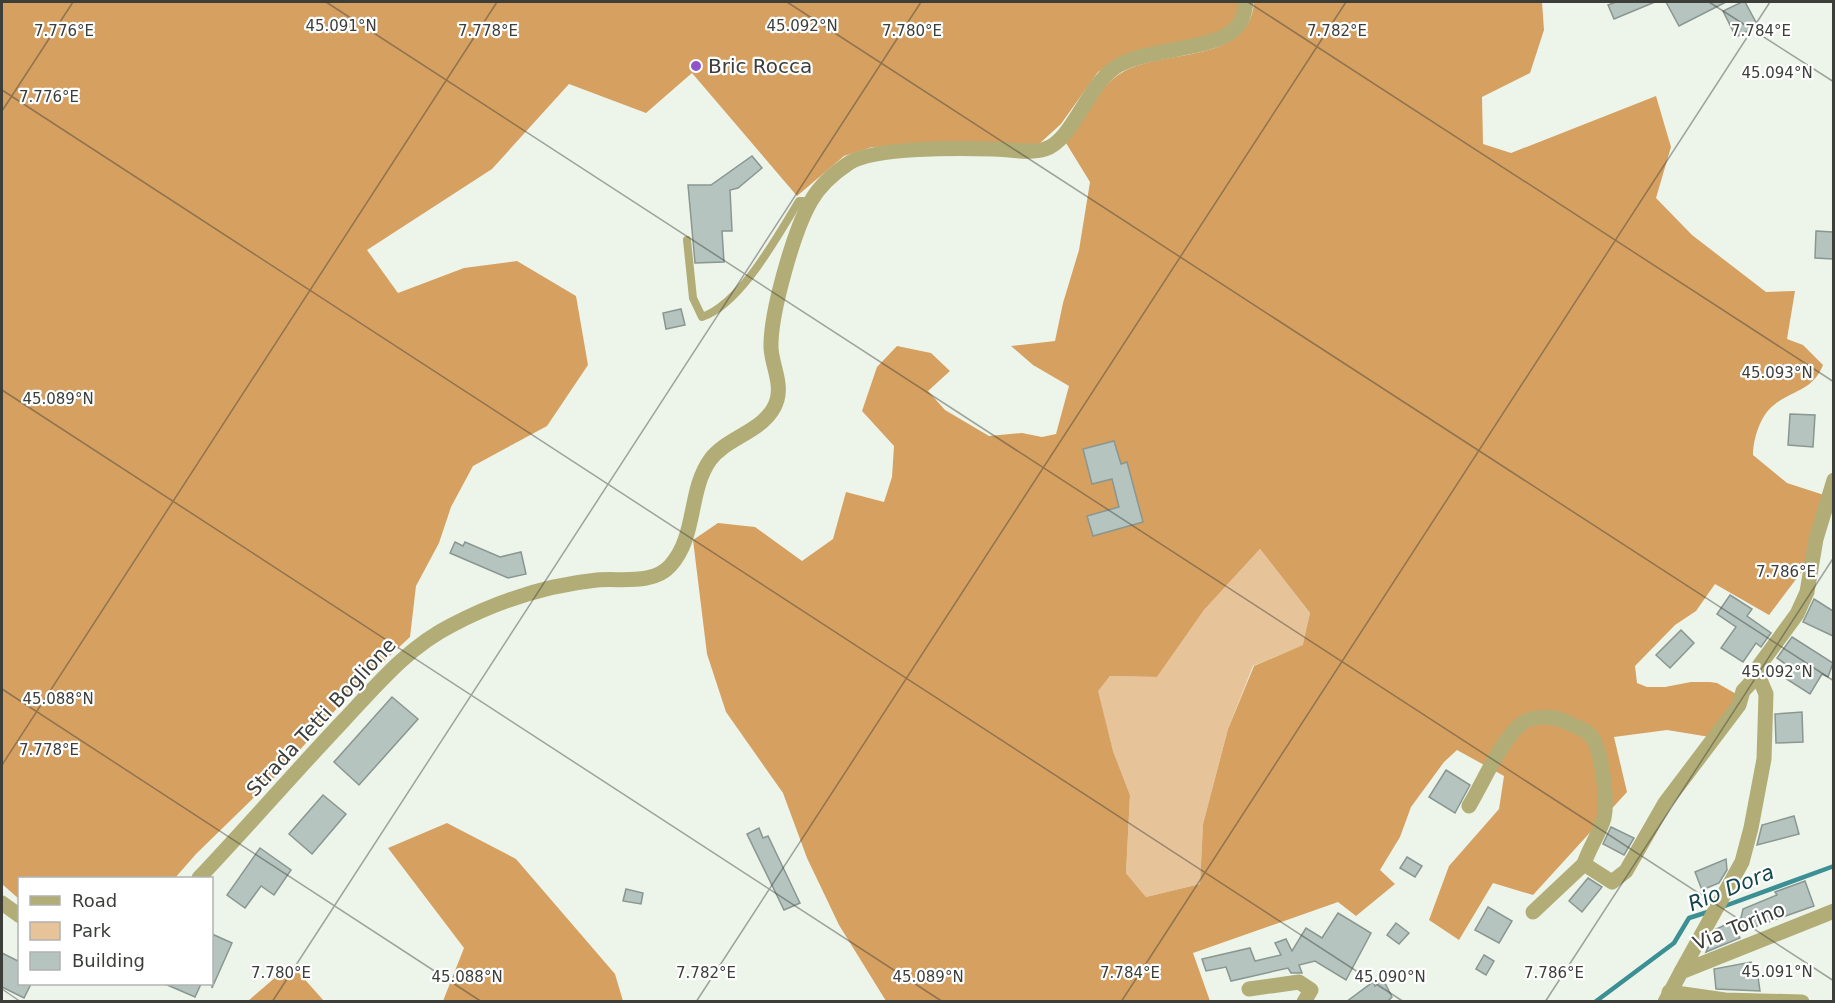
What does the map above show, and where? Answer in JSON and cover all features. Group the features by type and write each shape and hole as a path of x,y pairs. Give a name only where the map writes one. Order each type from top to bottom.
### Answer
{"street":[{"name":"Strada Tetti Boglione","path":"201,877 307,759 417,646 451,625 550,587 660,575 674,561 684,542 703,471 708,463 727,442 749,432 762,421 777,400 778,384 771,350 773,323 802,220 811,201 824,183 838,171 853,160 868,155 975,148 1042,151 1053,146 1073,123 1101,77 1120,64 1140,56 1223,37 1241,22 1246,2"},
{"path":"1681,972 1742,862 1764,759 1766,694 1756,670 1797,614 1807,592 1816,539 1833,480"},
{"path":"1584,864 1612,882 1626,871 1665,803 1739,705 1743,691 1758,675"},
{"path":"1469,806 1508,740 1521,724 1538,717 1557,718 1592,737 1599,760 1605,796 1604,818 1584,864 1533,912"},
{"path":"2,903 18,915"},
{"name":"Via Torino","path":"1667,997 1681,972 1833,911"},
{"path":"1250,990 1299,982 1311,990 1304,1002"},
{"path":"1667,997 1802,1002"}],"lane":[{"path":"687,240 693,298 702,317 714,313 762,262 799,201 811,201"}],"green space":[{"path":"1260,549 1310,613 1304,645 1253,666 1228,729 1203,824 1200,884 1146,897 1126,873 1130,795 1113,751 1097,691 1110,676 1157,677 1204,610"}],"shaded area":[{"path":"2,2 1239,2 1238,17 1226,31 1124,57 1098,72 1061,124 1039,144 872,147 844,156 797,196 692,73 646,113 569,84 492,169 367,250 398,293 464,268 517,261 576,296 588,365 547,426 473,466 451,507 439,543 416,586 410,637 356,687 281,771 196,854 176,877 18,877 18,898 2,884"},
{"path":"1254,2 1542,2 1544,30 1530,73 1482,97 1483,144 1511,153 1656,96 1671,147 1656,198 1692,235 1766,292 1795,291 1787,339 1803,345 1823,365 1819,374 1808,385 1769,409 1758,428 1753,449 1753,455 1787,483 1824,495 1806,566 1769,615 1715,584 1696,611 1675,625 1635,666 1637,683 1647,687 1710,682 1717,683 1738,695 1710,737 1667,730 1614,737 1627,792 1533,895 1493,883 1459,940 1429,920 1449,866 1499,809 1504,776 1457,750 1444,762 1411,807 1400,837 1380,870 1395,884 1356,916 1338,902 1193,953 1210,1001 886,1001 839,925 807,858 783,793 726,712 707,654 693,540 718,523 755,527 802,561 833,539 846,492 884,502 892,477 894,446 862,411 877,367 897,346 931,353 950,371 928,391 945,410 989,436 1022,433 1042,437 1056,434 1069,386 1033,365 1011,346 1055,341 1063,303 1079,250 1090,182 1066,143 1105,86 1123,72 1140,65 1221,46 1237,36 1249,22","holes":["1260,549 1310,613 1303,645 1254,666 1228,729 1203,824 1200,884 1146,897 1126,873 1130,795 1113,751 1098,691 1110,676 1157,677 1204,610"]},
{"path":"447,823 516,859 615,974 623,1001 443,1001 464,948 388,848"},
{"path":"291,964 324,1001 248,1001"}],"building":[{"path":"1616,2 1655,2 1614,19 1608,5"},
{"path":"1666,2 1726,2 1679,26"},
{"path":"1745,2 1758,26 1736,37 1723,11"},
{"path":"752,156 762,168 738,188 730,190 732,231 722,231 724,262 695,263 688,185 711,185"},
{"path":"1816,231 1833,232 1833,259 1815,258"},
{"path":"681,309 685,325 666,329 663,313"},
{"path":"1790,414 1815,415 1813,447 1788,445"},
{"path":"1114,441 1121,464 1127,462 1143,522 1093,536 1087,516 1119,507 1112,479 1092,484 1083,449"},
{"path":"455,542 463,546 465,542 500,557 521,552 526,574 508,578 450,553"},
{"path":"1730,595 1752,609 1747,616 1771,633 1761,647 1756,643 1743,662 1721,648 1736,627 1717,614"},
{"path":"1814,599 1833,611 1833,636 1803,622"},
{"path":"1681,630 1694,643 1670,668 1656,655"},
{"path":"1792,637 1833,663 1828,677 1822,674 1810,694 1785,678 1791,668 1777,658"},
{"path":"392,697 418,719 359,785 334,762"},
{"path":"1802,712 1803,742 1776,743 1775,714"},
{"path":"1446,770 1470,785 1455,813 1429,797"},
{"path":"323,795 346,814 312,854 289,834"},
{"path":"1794,816 1799,834 1757,845 1762,825"},
{"path":"1611,827 1634,838 1624,855 1603,844"},
{"path":"759,828 763,838 768,836 800,903 784,910 747,834"},
{"path":"260,848 291,870 274,895 261,886 245,908 227,895"},
{"path":"1407,857 1422,866 1415,877 1400,868"},
{"path":"1726,859 1727,870 1719,883 1702,890 1695,872"},
{"path":"1588,878 1602,887 1582,912 1569,901"},
{"path":"1805,881 1814,906 1737,933 1740,938 1706,952 1716,929 1741,918 1743,909 1777,895 1775,892"},
{"path":"626,889 643,893 641,904 623,901"},
{"path":"1488,907 1512,921 1499,943 1475,930"},
{"path":"1338,913 1371,933 1346,980 1315,961 1299,965 1302,973 1291,973 1288,968 1231,981 1226,967 1206,971 1202,959 1250,948 1255,961 1281,955 1275,943 1286,939 1292,951 1306,928 1322,938"},
{"path":"1396,923 1409,933 1399,944 1387,935"},
{"path":"213,934 232,943 212,988 213,985"},
{"path":"2,953 18,961 18,985 30,985 24,998 2,987"},
{"path":"1484,955 1494,961 1486,975 1476,969"},
{"path":"1751,962 1753,970 1757,970 1760,991 1716,989 1714,969"},
{"path":"1383,979 1392,997 1387,1002 1346,1002 1373,982 1375,986"},
{"path":"167,985 201,985 195,997"}],"waterway":[{"name":"Rio Dora","path":"1722,907 1834,866"},
{"name":"Rio Dora","path":"1595,1002 1674,943 1689,918 1711,911"}],"place":[{"name":"Bric Rocca","path":"696,66"}]}
